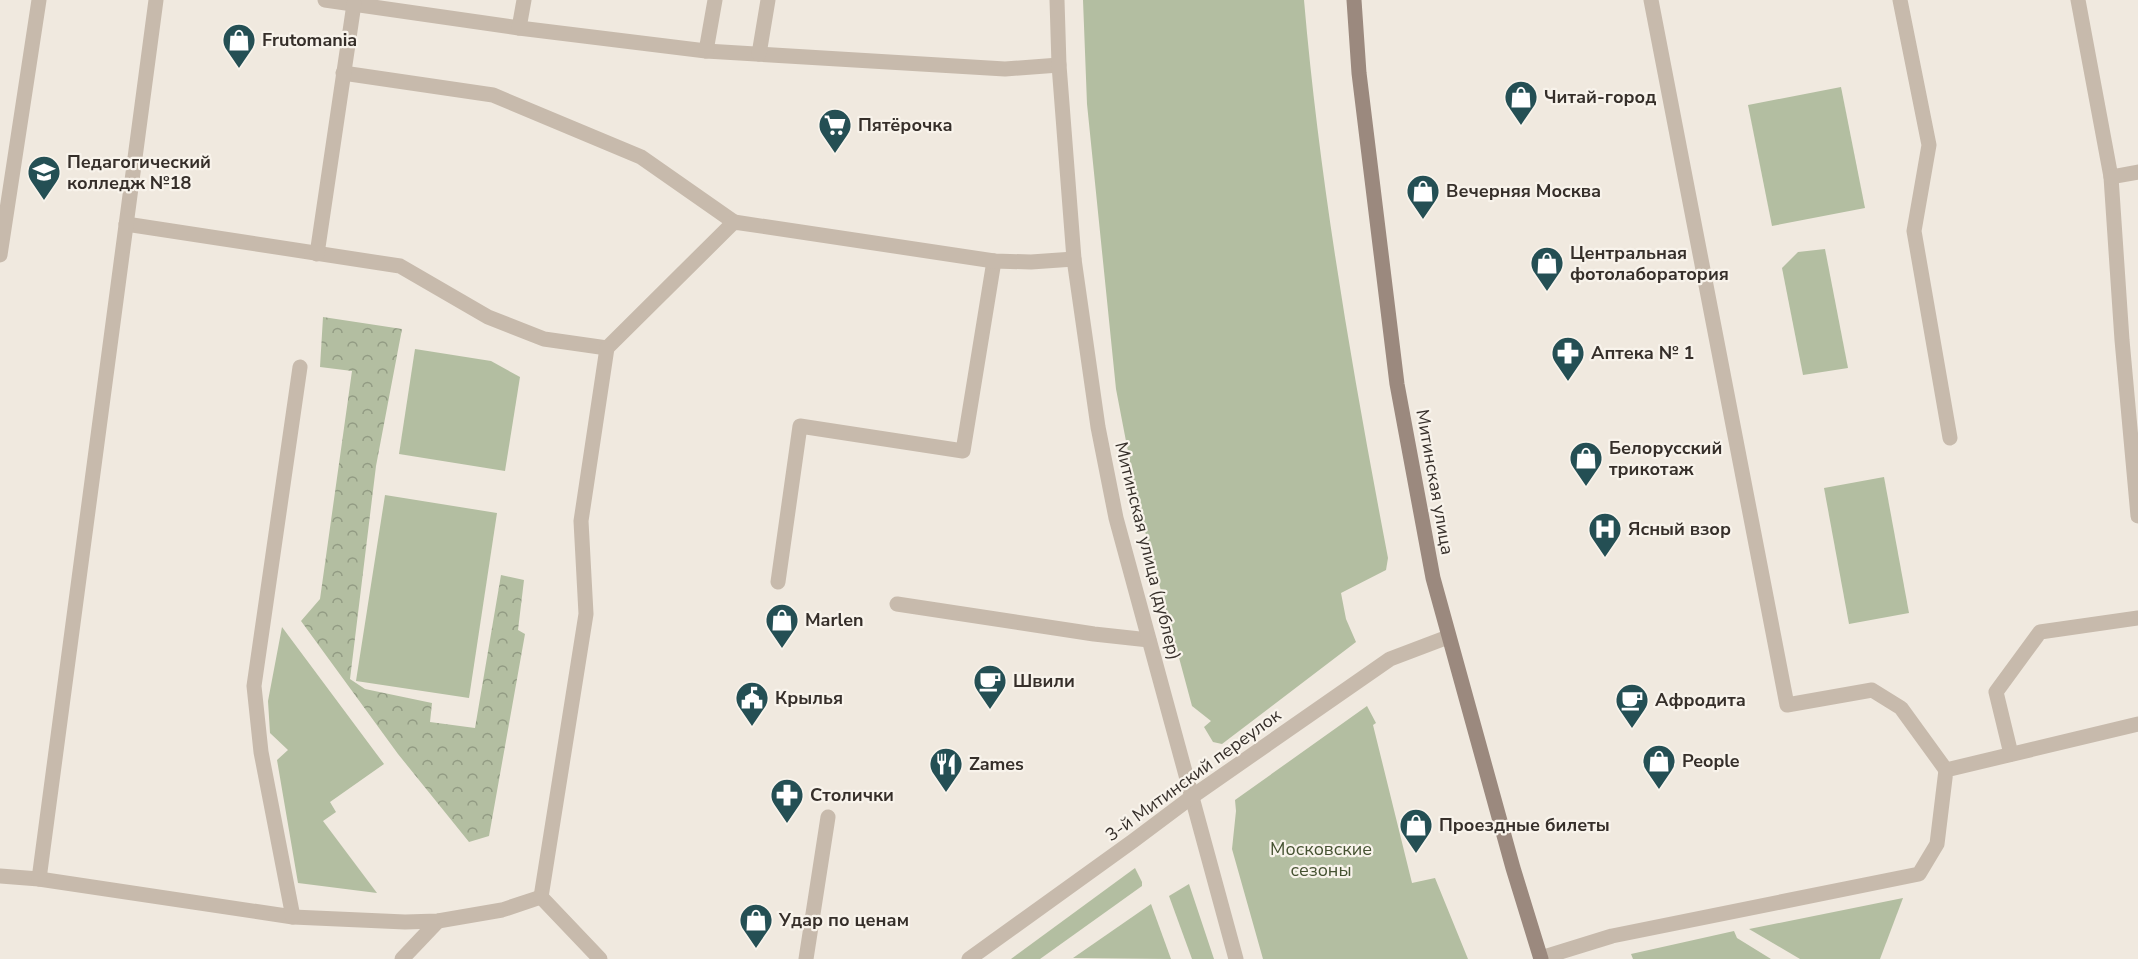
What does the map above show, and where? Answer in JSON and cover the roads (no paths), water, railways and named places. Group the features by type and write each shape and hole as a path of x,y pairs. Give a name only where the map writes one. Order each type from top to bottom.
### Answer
{"main road":[{"name":"Митинская улица","path":"1354,0 1359,73 1397,384 1433,578 1513,868 1541,958"}],"street":[{"path":"0,255 39,0"},
{"path":"39,879 156,0"},
{"path":"325,0 519,28 706,51 1005,69 1059,65"},
{"path":"519,28 524,0"},
{"path":"706,51 715,0"},
{"path":"759,54 768,0"},
{"name":"Митинская улица (дублер)","path":"1057,0 1059,65 1074,259 1098,427 1116,518 1236,959"},
{"path":"1541,958 1612,936 1919,874 1937,844 1946,770 1901,708 1872,690 1786,705 1651,0"},
{"path":"1900,0 1929,145 1914,231 1950,438"},
{"path":"2078,0 2111,177 2122,340 2138,516"},
{"path":"317,254 354,4"},
{"path":"343,73 493,95 641,157 734,222 993,261 1031,262 1074,259"},
{"path":"2111,177 2138,172"},
{"path":"541,897 586,614 581,521 607,348 734,222"},
{"path":"126,224 400,266 488,317 543,339 607,348"},
{"path":"778,582 800,426 963,451 993,261"},
{"path":"293,917 261,752 254,686 300,367"},
{"path":"897,604 1094,634 1149,640"},
{"path":"2011,754 1996,692 2040,632 2138,618"},
{"name":"3-й Митинский переулок","path":"969,959 1133,842 1192,796 1390,660 1448,637"},
{"path":"1946,770 2138,724"},
{"path":"806,959 828,817"},
{"path":"0,876 39,879 293,917 405,922 438,921 502,910 541,897"},
{"path":"541,897 600,959"},
{"path":"402,959 438,921"}],"place":[{"name":"Frutomania","path":"239,69"},
{"name":"Читай-город","path":"1521,126"},
{"name":"Пятёрочка","path":"835,154"},
{"name":"Педагогический колледж №18","path":"44,201"},
{"name":"Вечерняя Москва","path":"1423,220"},
{"name":"Центральная фотолаборатория","path":"1547,292"},
{"name":"Аптека № 1","path":"1568,382"},
{"name":"Белорусский трикотаж","path":"1586,487"},
{"name":"Ясный взор","path":"1605,558"},
{"name":"Marlen","path":"782,649"},
{"name":"Швили","path":"990,710"},
{"name":"Крылья","path":"752,727"},
{"name":"Афродита","path":"1632,729"},
{"name":"People","path":"1659,790"},
{"name":"Zames","path":"946,793"},
{"name":"Столички","path":"787,824"},
{"name":"Проездные билеты","path":"1416,854"},
{"name":"Удар по ценам","path":"756,949"}],"park label":[{"name":"Московские сезоны","path":"1321,859"}]}
